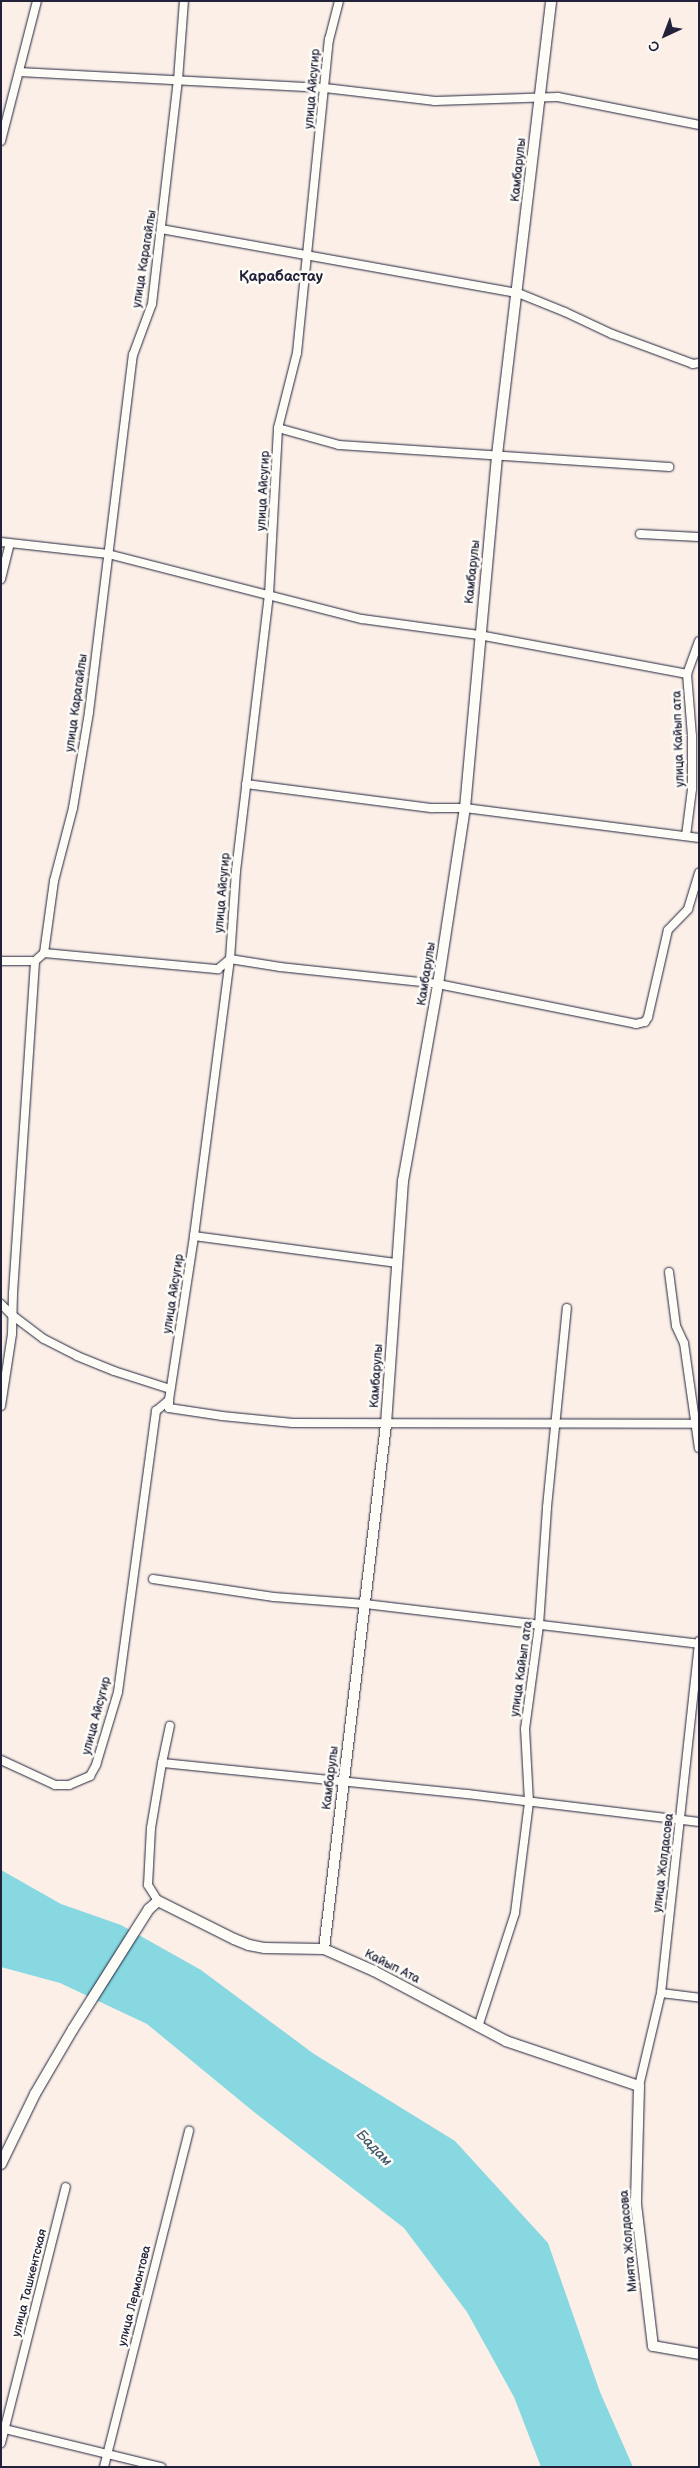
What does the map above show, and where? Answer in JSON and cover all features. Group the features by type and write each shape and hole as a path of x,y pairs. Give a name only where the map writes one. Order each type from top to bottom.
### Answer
{"street":[{"path":"1,141 37,1"},
{"name":"улица Карагайлы","path":"44,953 54,881 72,808 89,712 132,355 152,304 178,80 184,1"},
{"name":"улица Айсугир","path":"1,1760 55,1785 68,1785 90,1776 96,1765 118,1692 156,1411 169,1400 194,1236 230,959 236,871 269,595 278,428 297,353 329,40 339,1"},
{"name":"Камбарулы","path":"324,1949 386,1424 403,1182 438,984 465,808 479,635 497,455 552,1"},
{"path":"19,72 325,88 435,101 558,97 699,125"},
{"path":"162,229 518,293 612,334 693,364 699,363"},
{"path":"278,428 339,445 669,467"},
{"path":"640,534 699,537"},
{"path":"1,542 108,554 362,619 479,635 687,674"},
{"path":"1,579 10,544"},
{"name":"улица Кайып ата","path":"686,836 692,789 692,736 687,674 699,642"},
{"path":"246,784 432,808 465,808 699,838"},
{"path":"1,961 35,961 44,953 218,969 230,959 280,967 438,984 636,1024 644,1022 648,1017 668,930 688,909 699,873"},
{"path":"1,1406 12,1334 35,961"},
{"path":"194,1236 397,1263"},
{"path":"669,1272 676,1326 684,1343 699,1448"},
{"path":"1,1304 12,1316 44,1339 77,1356 114,1371 170,1389"},
{"name":"улица Кайып ата","path":"478,2027 515,1913 529,1802 525,1729 539,1625 567,1308"},
{"path":"169,1400 170,1408 222,1416 293,1423 696,1424"},
{"path":"153,1579 274,1597 365,1604 699,1643"},
{"name":"улица Жолдасова","path":"639,2086 661,1993 699,1643"},
{"path":"1,2164 35,2094 73,2029 149,1909 158,1901 148,1885 152,1828 170,1726"},
{"path":"162,1763 699,1822"},
{"name":"Кайып Ата","path":"158,1901 234,1939 249,1944 264,1948 324,1949 374,1971 478,2027 514,2044 639,2086"},
{"path":"661,1993 699,1998"},
{"name":"Мията Жолдасова","path":"639,2086 636,2204 653,2346 699,2354"},
{"name":"улица Лермонтова","path":"104,2467 189,2131"},
{"name":"улица Ташкентская","path":"1,2443 3,2428 66,2187"},
{"path":"3,2428 160,2467"}],"water":[{"name":"Бадам","path":"1,1870 61,1904 121,1925 201,1970 314,2054 455,2141 548,2243 600,2392 633,2467 541,2467 514,2397 467,2312 404,2228 254,2112 147,2024 60,1983 1,1967"}],"district":[{"name":"Қарабастау","path":"281,277"}]}
